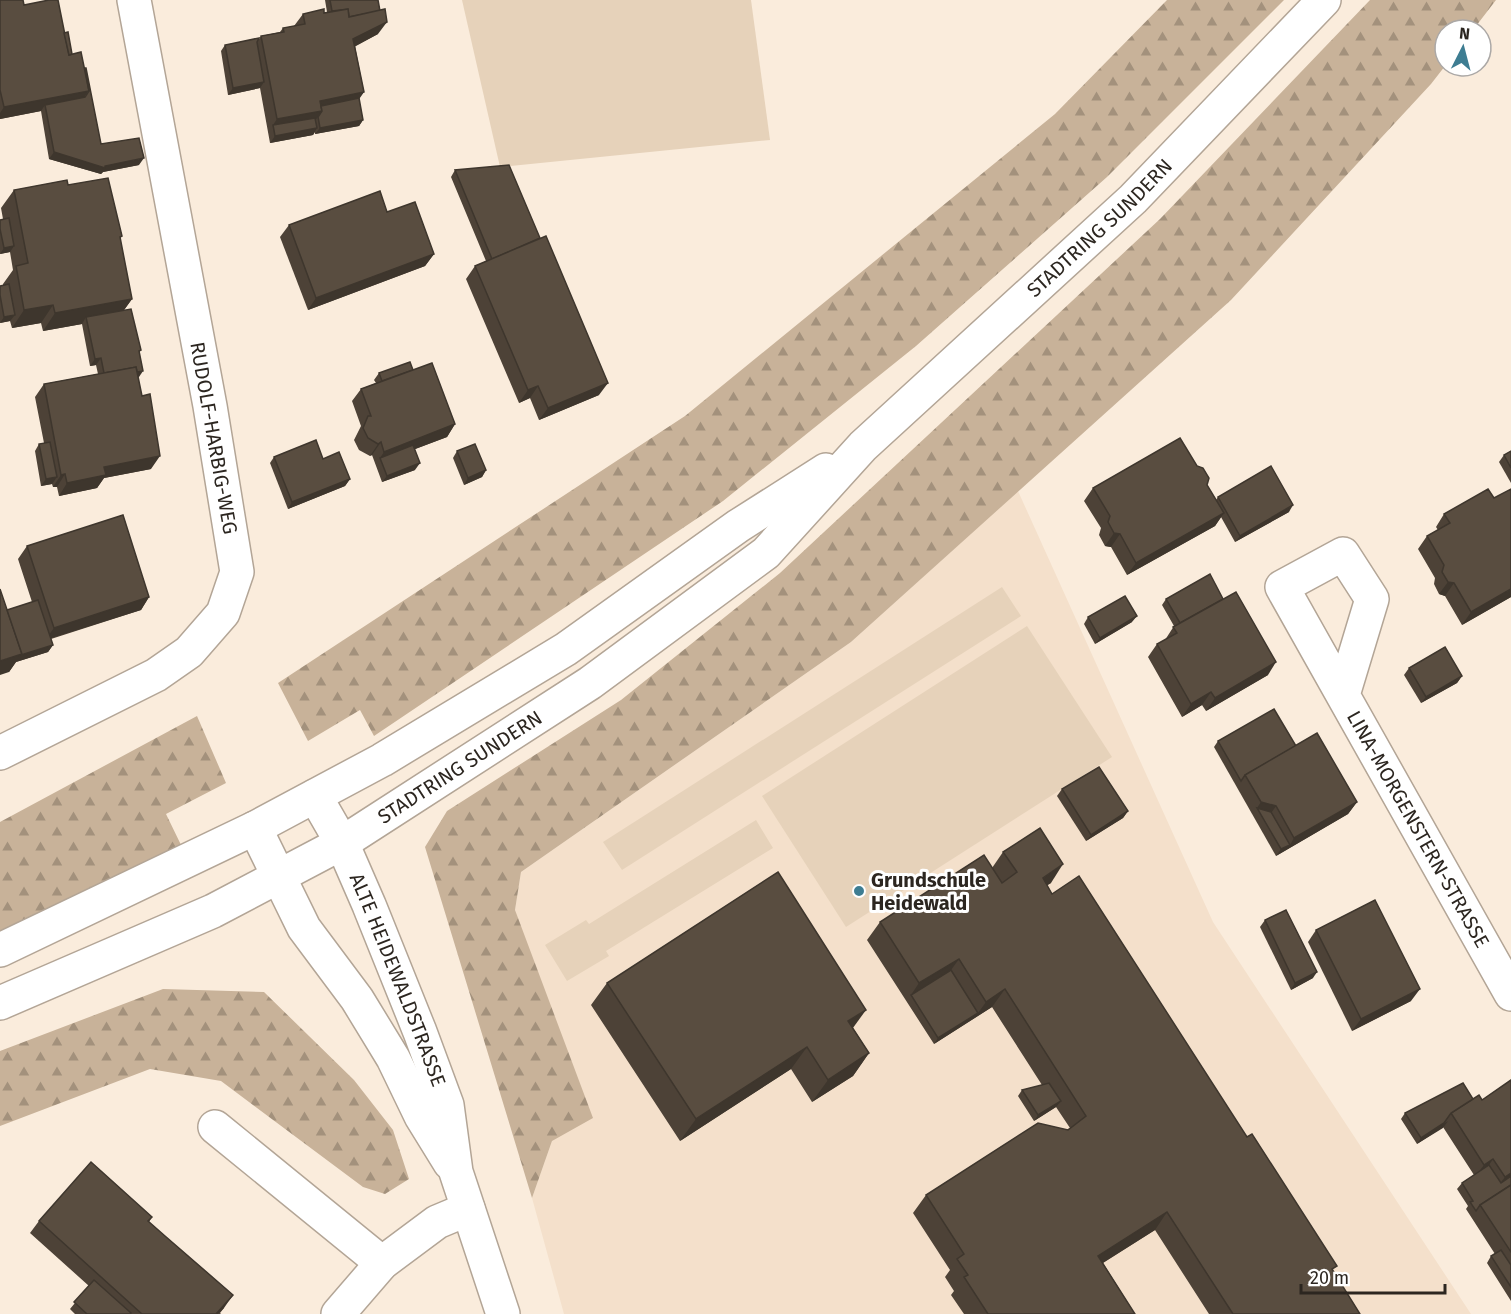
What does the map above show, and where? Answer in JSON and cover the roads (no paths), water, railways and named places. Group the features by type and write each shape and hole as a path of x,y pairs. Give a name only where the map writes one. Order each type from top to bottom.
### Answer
{"main road":[{"name":"RUDOLF-HARBIG-WEG","path":"0,753 156,675 189,652 223,613 237,572 210,406 134,0"},
{"name":"STADTRING SUNDERN","path":"0,1003 213,911 342,843 590,683 766,553 863,446 1133,199 1324,0"},
{"name":"STADTRING SUNDERN","path":"0,951 255,828 382,760 566,650 738,526 863,446"},
{"name":"LINA-MORGENSTERN-STRASSE","path":"1342,695 1511,994"},
{"name":"ALTE HEIDEWALDSTRASSE","path":"315,796 342,843 412,1011 447,1105 456,1172 503,1314"},
{"name":"ALTE HEIDEWALDSTRASSE","path":"255,828 304,928 357,999 393,1058 420,1116 456,1172"},
{"path":"215,1127 382,1263"},
{"path":"338,1314 382,1263 437,1222 468,1209"}],"place":[{"name":"Grundschule Heidewald","path":"859,891"}]}
